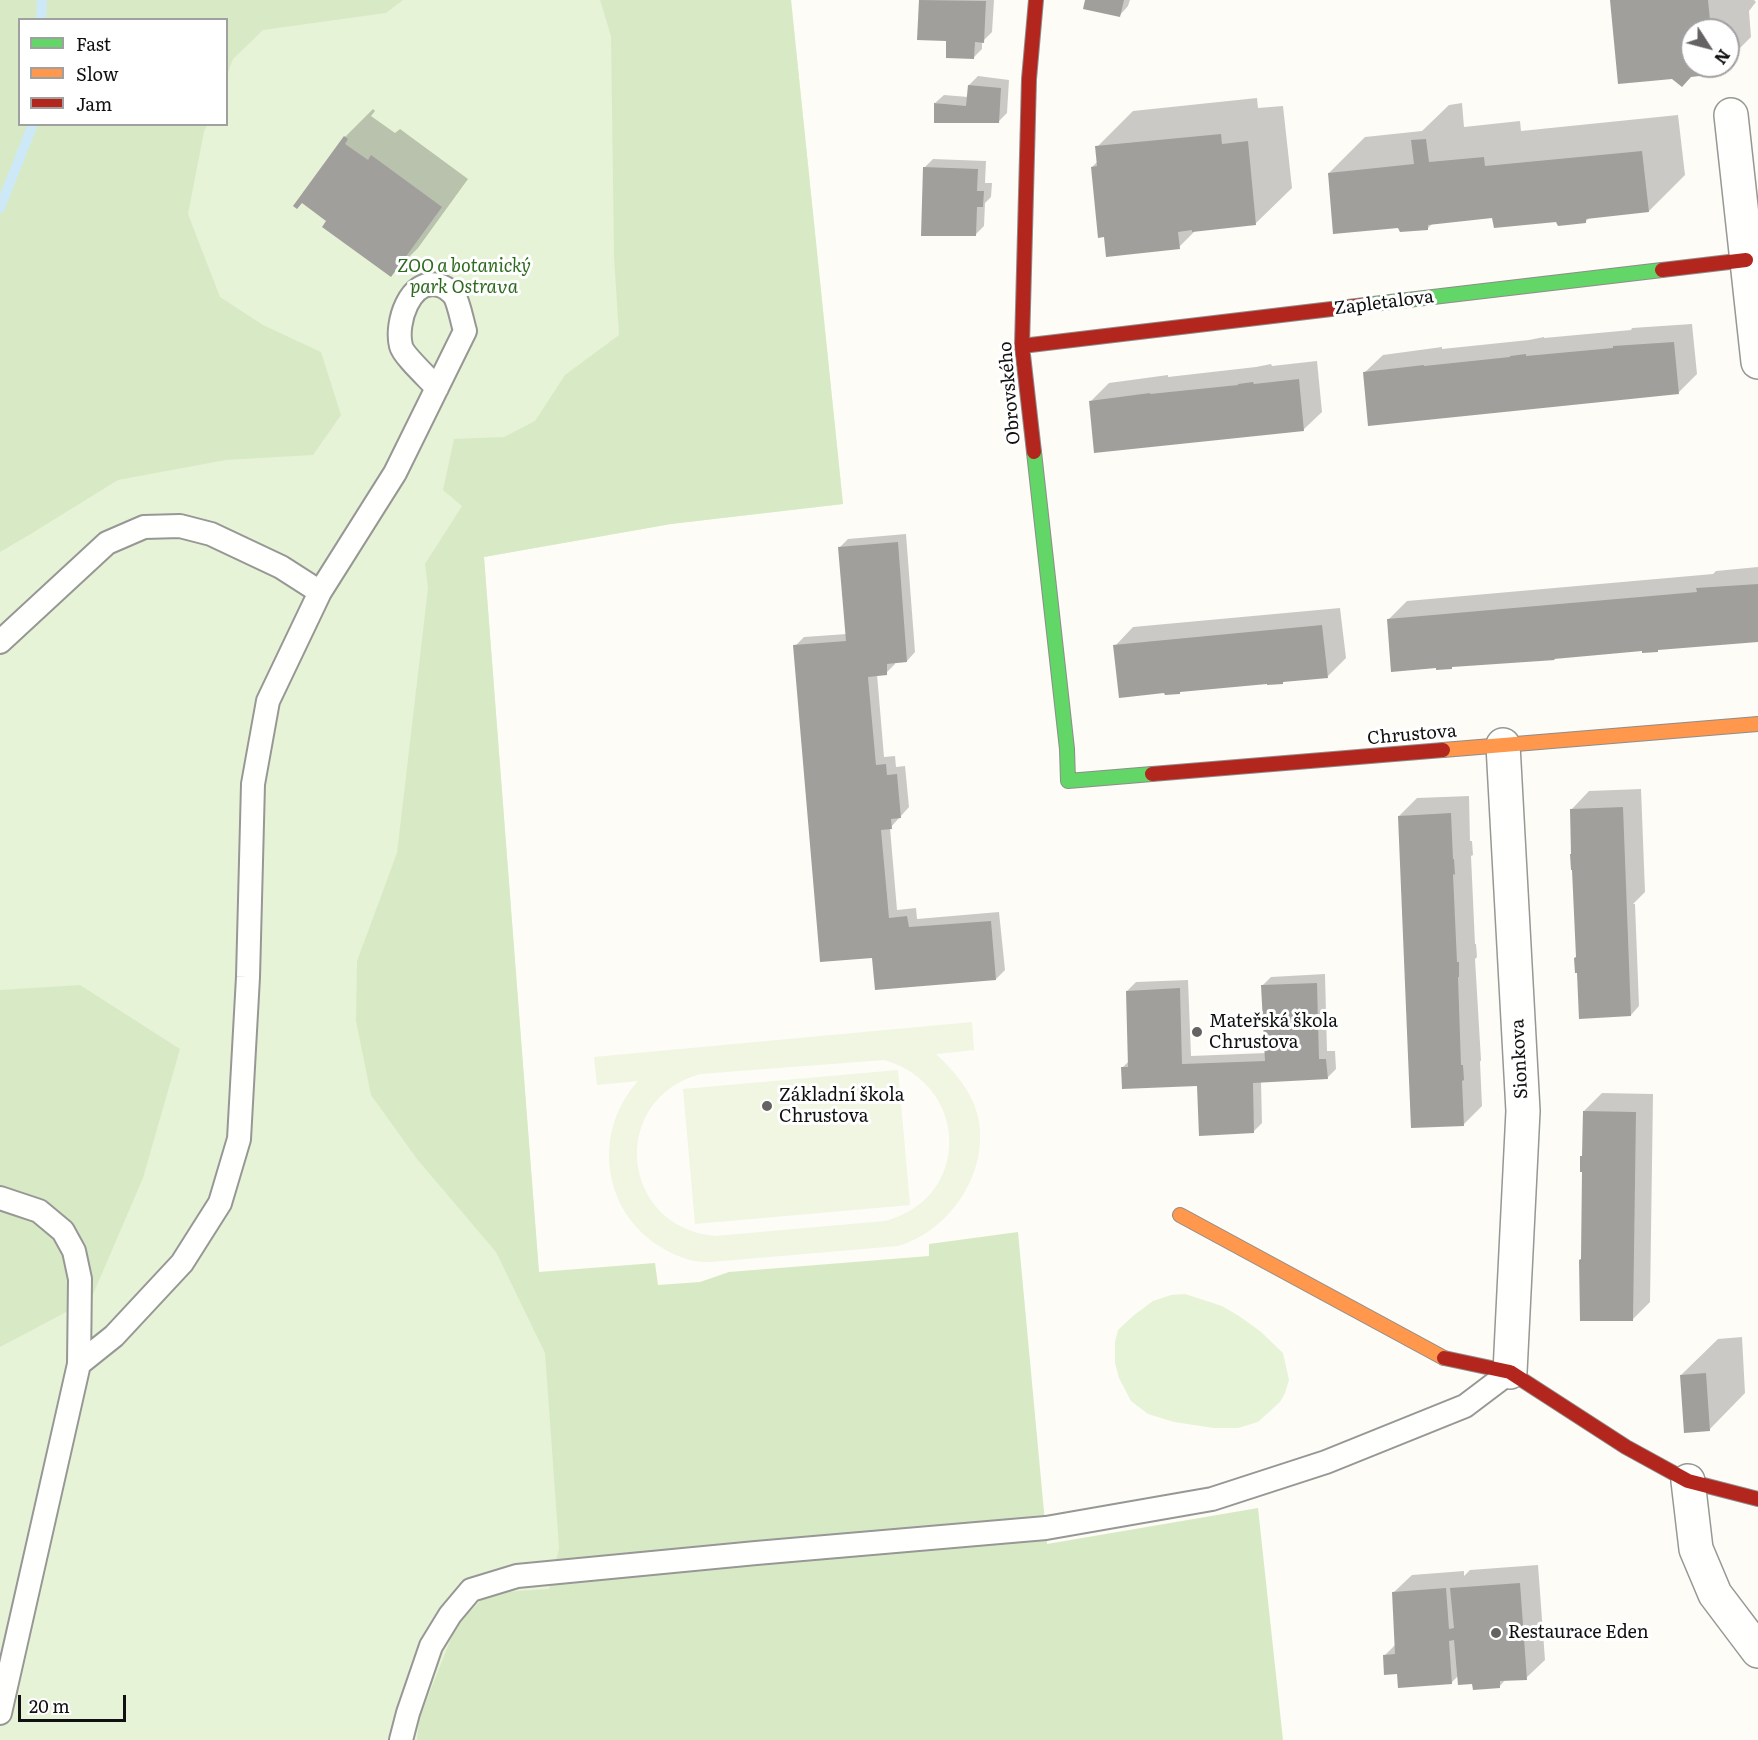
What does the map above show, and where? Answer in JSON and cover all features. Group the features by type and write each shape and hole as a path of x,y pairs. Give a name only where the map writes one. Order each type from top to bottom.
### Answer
{"street":[{"name":"Obrovského","path":"1036,0 1029,79 1022,346 1067,749 1068,781"},
{"path":"1731,115 1758,362"},
{"name":"Zapletalova","path":"1022,346 1746,260"},
{"name":"Chrustova","path":"1068,781 1758,724"},
{"name":"Sionkova","path":"1503,745 1523,1111 1510,1372"},
{"path":"1180,1215 1442,1357 1510,1372 1626,1447 1688,1481 1758,1499"},
{"path":"1688,1481 1696,1549 1715,1594 1758,1651"}],"lane":[{"path":"79,1364 114,1336 183,1263 220,1203 239,1139 248,977 253,784 268,700 320,592 395,473 437,388"},
{"path":"0,642 107,543 144,527 180,526 211,534 281,567 320,592"},
{"path":"0,1198 39,1211 63,1232 74,1251 80,1279 79,1364 0,1713"},
{"path":"401,1740 431,1646 450,1615 471,1590 517,1576 1046,1528 1212,1499 1326,1462 1465,1406 1510,1372"}],"green space":[{"name":"ZOO a botanický park Ostrava","path":"0,0 791,0 843,504 671,524 484,557 545,1353 1063,1740 0,1740"},
{"path":"0,0 403,0 386,13 263,30 233,59 228,72 228,18 18,18 18,126 207,126 188,214 220,297 263,325 321,352 341,415 313,455 226,460 118,480 0,552"},
{"path":"600,0 791,0 843,504 671,524 484,557 539,1272 655,1263 658,1285 700,1282 729,1272 929,1256 929,1244 1018,1232 1047,1544 1258,1508 1283,1740 417,1740 419,1719 456,1626 488,1593 549,1589 559,1548 545,1353 496,1252 417,1159 371,1095 356,1021 357,961 397,853 428,588 425,564 462,506 443,490 454,439 504,437 535,421 565,375 619,335 614,257 611,36"},
{"path":"80,985 180,1049 143,1178 91,1299 0,1347 0,990"},
{"path":"972,1022 974,1050 936,1054 961,1081 977,1113 980,1134 973,1176 963,1195 935,1227 898,1246 711,1262 677,1256 659,1246 640,1230 625,1212 615,1191 610,1168 610,1145 614,1123 624,1101 638,1081 597,1085 594,1057","holes":["884,1060 912,1073 933,1092 945,1116 949,1141 946,1167 934,1190 913,1209 885,1221 715,1236 683,1228 660,1211 644,1188 637,1161 639,1134 650,1109 670,1088 700,1074"]},
{"path":"898,1070 910,1205 695,1224 683,1089"},
{"path":"1185,1294 1222,1306 1239,1316 1260,1331 1283,1353 1289,1380 1285,1393 1280,1402 1258,1422 1238,1428 1214,1428 1174,1422 1148,1414 1131,1401 1119,1378 1115,1363 1115,1342 1118,1330 1153,1301 1171,1295"}],"building":[{"path":"919,0 986,1 984,43 975,42 974,59 946,58 946,41 917,40"},
{"path":"1085,0 1124,0 1120,17 1083,9"},
{"path":"1610,0 1708,0 1710,18 1680,18 1680,78 1690,78 1682,87 1672,79 1618,84"},
{"path":"968,85 1001,88 999,123 934,123 934,103 966,106"},
{"path":"1221,134 1222,144 1248,141 1256,225 1178,232 1180,249 1106,257 1104,237 1098,238 1091,167 1097,166 1095,146"},
{"path":"344,136 348,139 345,144 368,160 371,155 442,207 391,277 322,227 326,221 302,203 297,209 293,206"},
{"path":"1426,139 1429,162 1484,157 1485,166 1642,151 1649,212 1586,219 1586,223 1558,226 1556,222 1494,228 1492,218 1428,225 1428,230 1400,232 1398,228 1333,234 1328,173 1414,164 1411,140"},
{"path":"923,167 978,169 977,191 984,191 983,207 977,207 976,236 921,236"},
{"path":"1674,342 1679,394 1368,426 1363,372 1526,354 1526,356"},
{"path":"1299,379 1304,431 1094,453 1089,401 1253,382 1254,384"},
{"path":"898,542 907,662 887,664 887,675 868,677 876,765 886,764 887,775 897,774 901,818 891,819 892,829 881,830 889,918 907,916 909,927 991,921 996,980 875,990 872,958 820,962 793,645 846,641 838,547"},
{"path":"1758,584 1758,642 1658,650 1658,652 1642,653 1642,651 1452,667 1452,669 1391,672 1387,619 1697,592 1696,588"},
{"path":"1322,625 1328,678 1180,692 1180,694 1165,695 1164,693 1119,698 1113,645"},
{"path":"1623,807 1631,1016 1579,1019 1574,958 1576,957 1570,854 1570,809"},
{"path":"1451,813 1457,962 1459,962 1461,1065 1463,1065 1464,1080 1462,1081 1464,1126 1411,1128 1398,816"},
{"path":"1317,983 1319,1059 1326,1059 1328,1079 1253,1083 1254,1133 1199,1136 1197,1086 1122,1089 1121,1067 1128,1067 1126,991 1180,988 1182,1064 1265,1061 1261,985"},
{"path":"1583,1111 1636,1112 1633,1321 1580,1321 1579,1260 1581,1259 1582,1172 1580,1172 1580,1156 1582,1156"},
{"path":"1706,1373 1710,1431 1684,1433 1680,1375"},
{"path":"1520,1583 1527,1680 1500,1681 1500,1688 1473,1690 1472,1684 1458,1685 1454,1640 1449,1641 1452,1684 1398,1688 1397,1674 1384,1675 1383,1655 1395,1654 1392,1592 1446,1588 1449,1629 1454,1628 1450,1588"}],"waterway":[{"path":"41,18 42,0"},
{"path":"0,208 32,126"}],"traffic: fast":[{"path":"1365,305 1662,270"},
{"path":"1034,452 1067,749 1068,781 1152,774"}],"traffic: slow":[{"path":"1443,750 1758,724"},
{"path":"1180,1215 1444,1358"}],"traffic: jam":[{"path":"1034,452 1022,346 1029,79 1036,0"},
{"path":"1662,270 1746,260"},
{"path":"1022,346 1365,305"},
{"path":"1152,774 1443,750"},
{"path":"1444,1358 1510,1372 1626,1447 1688,1481 1758,1499"}],"place":[{"name":"Mateřská škola Chrustova","path":"1197,1032"},
{"name":"Základní škola Chrustova","path":"767,1106"},
{"name":"Restaurace Eden","path":"1496,1633"}]}
